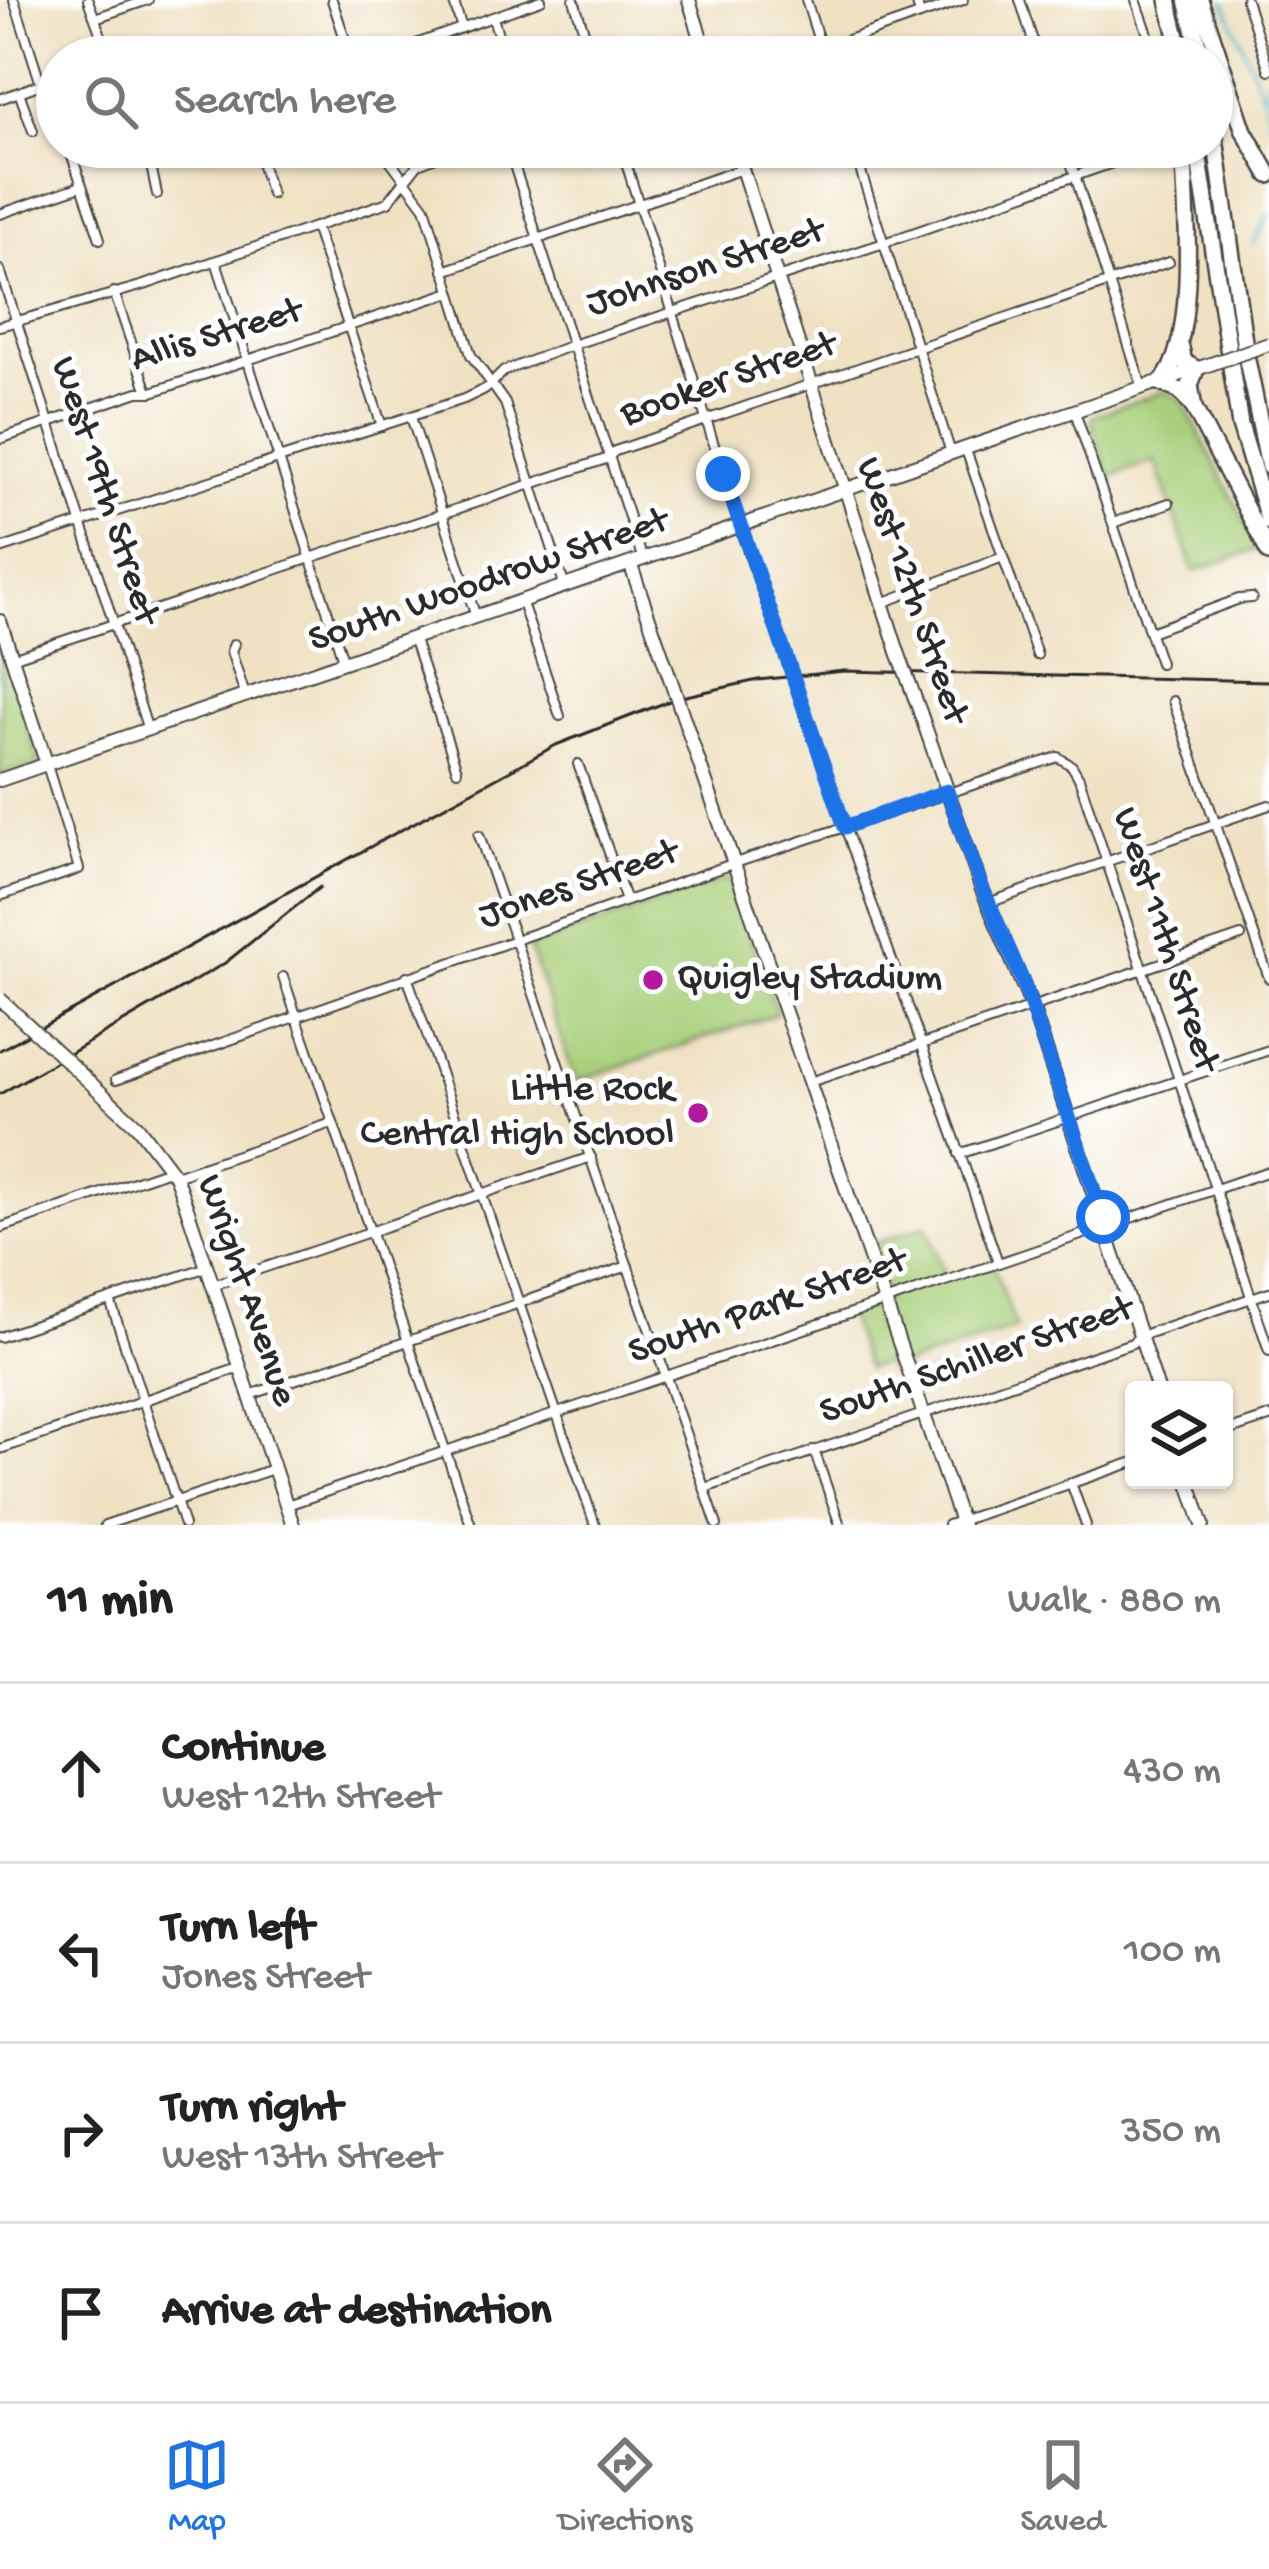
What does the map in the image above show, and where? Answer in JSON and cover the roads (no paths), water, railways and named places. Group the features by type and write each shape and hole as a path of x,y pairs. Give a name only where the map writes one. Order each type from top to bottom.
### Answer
{"highway":[{"path":"1168,0 1175,36"},
{"path":"1187,0 1196,36"},
{"path":"1200,0 1212,36"},
{"path":"1233,98 1244,131 1269,176"},
{"path":"1184,168 1186,257 1181,345 1175,366 1161,382 1180,392 1194,408 1269,553"},
{"path":"1200,168 1240,425 1269,522"},
{"path":"1219,168 1246,355 1269,467"},
{"path":"1181,345 1184,362 1199,368 1190,386 1194,408"}],"main road":[{"path":"689,0 700,36"},
{"name":"West 12th Street","path":"742,169 898,652 988,903 1032,1007 1155,1381"},
{"name":"South Woodrow Street","path":"0,780 1269,344"},
{"path":"637,564 670,678 925,1413 957,1524"},
{"path":"0,621 47,765"},
{"name":"Wright Avenue","path":"0,999 138,1126 173,1173 293,1525"},
{"path":"1191,1489 1203,1525"}],"street":[{"path":"14,0 36,68"},
{"path":"88,0 101,36"},
{"path":"94,18 148,0"},
{"path":"332,0 344,36"},
{"path":"453,0 463,28"},
{"path":"440,36 542,0"},
{"path":"574,0 585,36"},
{"path":"806,0 816,36"},
{"path":"916,0 920,15"},
{"path":"869,36 963,0"},
{"path":"1020,0 1031,36"},
{"path":"1136,0 1149,36"},
{"path":"1246,0 1268,68"},
{"path":"493,18 499,36"},
{"path":"0,99 36,86"},
{"path":"19,92 33,131"},
{"path":"75,168 100,239"},
{"path":"151,168 157,194"},
{"path":"263,168 271,194"},
{"path":"396,168 425,207 474,362 505,403 566,588"},
{"path":"0,326 216,261 388,202 417,168"},
{"path":"515,168 610,455 637,564"},
{"path":"628,168 740,528 998,1262"},
{"path":"860,168 917,348 1003,557 1037,656"},
{"path":"1073,168 1143,389"},
{"name":"Johnson Street","path":"0,549 464,399 504,370 572,344 1099,168"},
{"path":"444,271 742,169"},
{"path":"0,214 81,186"},
{"path":"315,226 382,426"},
{"path":"216,261 345,664"},
{"name":"Booker Street","path":"12,658 444,515 809,383 1169,262"},
{"name":"West 19th Street","path":"0,270 148,730"},
{"path":"114,292 148,392"},
{"name":"Allis Street","path":"0,439 451,292"},
{"path":"1076,412 1160,662"},
{"path":"410,417 476,619"},
{"path":"1113,523 1169,503"},
{"path":"882,604 1003,557"},
{"path":"1150,632 1252,598"},
{"path":"522,603 560,716"},
{"path":"414,640 457,770"},
{"path":"235,644 231,651 245,697"},
{"path":"1173,701 1269,978"},
{"name":"Jones Street","path":"116,1079 734,863 1044,759 1064,758"},
{"name":"West 11th Street","path":"1064,758 1079,778 1269,1351"},
{"path":"578,764 626,901"},
{"path":"0,896 79,869 47,765"},
{"path":"988,903 1269,805"},
{"path":"478,835 717,1525"},
{"path":"1253,932 1269,927"},
{"path":"810,1082 1241,936"},
{"path":"407,976 595,1525"},
{"path":"283,977 471,1525"},
{"path":"959,1154 1269,1050"},
{"path":"0,1228 332,1123"},
{"path":"213,1285 590,1157"},
{"name":"South Park Street","path":"287,1504 1269,1171"},
{"path":"250,1396 628,1266"},
{"path":"0,1337 208,1267"},
{"name":"South Schiller Street","path":"705,1488 1269,1292"},
{"path":"110,1300 184,1525"},
{"path":"0,1449 240,1367"},
{"path":"1233,1429 1269,1417"},
{"path":"814,1450 840,1525"},
{"path":"957,1524 1125,1465"},
{"path":"105,1525 274,1468"},
{"path":"1071,1483 1086,1525"}],"waterway":[{"path":"1224,0 1263,96"},
{"path":"1269,78 1263,90 1269,123"},
{"path":"1253,244 1269,215"}],"railway":[{"path":"0,1050 556,745 677,698 758,680 844,671 1269,681"},
{"path":"0,1094 225,963 320,887"}],"place":[{"name":"Quigley Stadium","path":"653,980"},
{"name":"Little Rock Central High School","path":"698,1113"}]}
